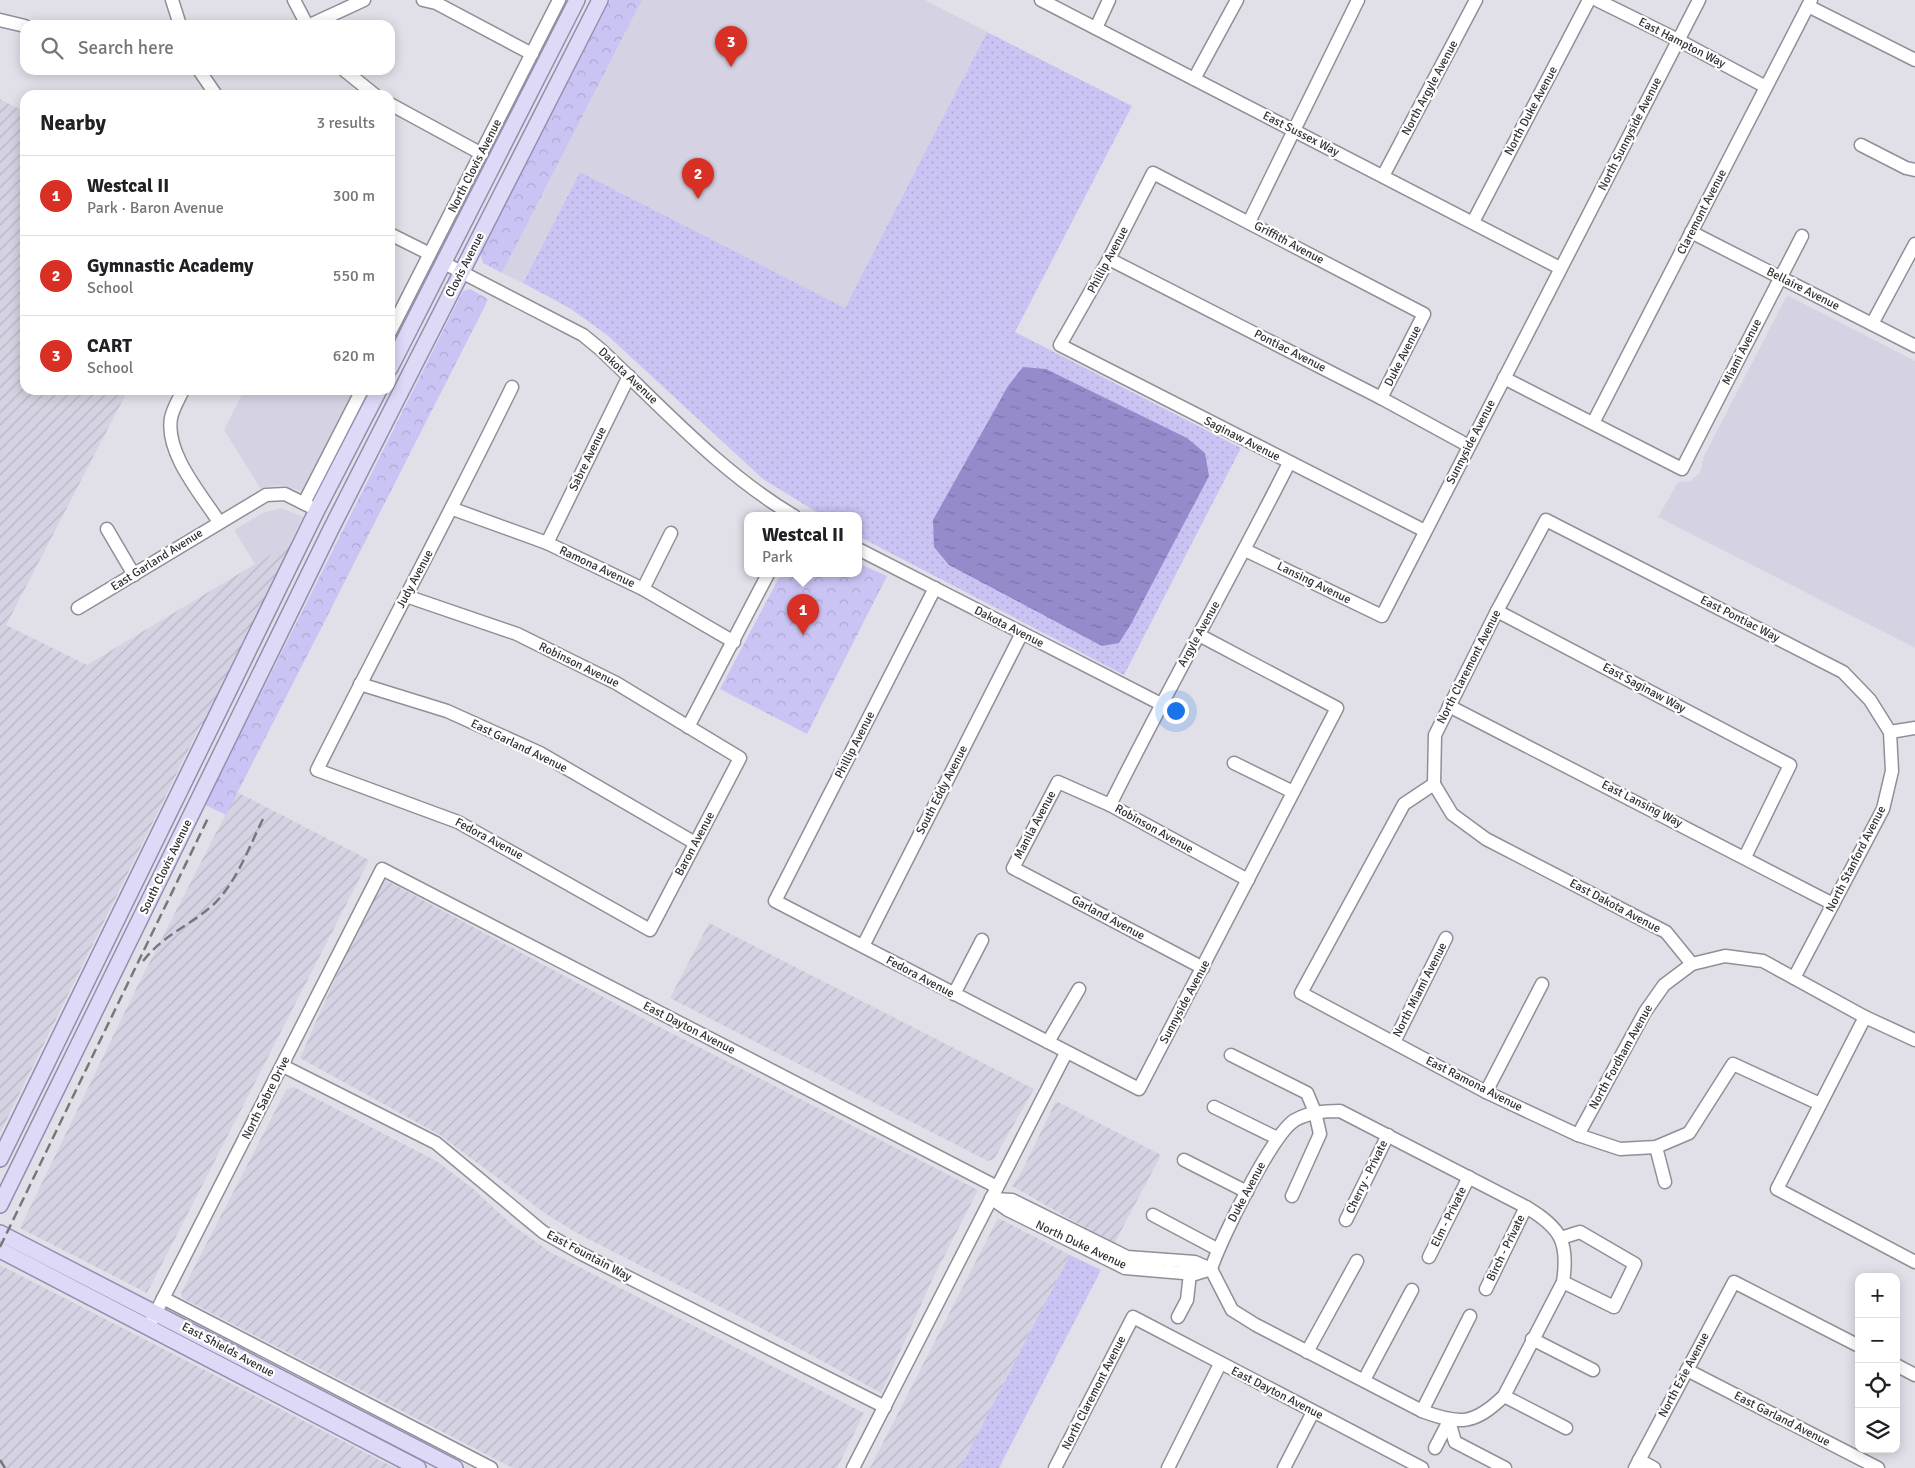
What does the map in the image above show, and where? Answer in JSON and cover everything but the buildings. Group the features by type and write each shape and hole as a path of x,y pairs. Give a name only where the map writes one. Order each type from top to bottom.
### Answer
{"main road":[{"name":"Clovis Avenue","path":"395,358 578,0"},
{"name":"Clovis Avenue","path":"331,530 600,0"},
{"path":"289,616 291,590 322,524 322,519 311,507 375,395"},
{"name":"South Clovis Avenue","path":"0,1159 261,626 311,507"},
{"name":"South Clovis Avenue","path":"0,1205 331,530"},
{"path":"247,701 240,688 265,635 261,626"},
{"path":"202,793 203,769 235,701 233,693 229,690"},
{"name":"East Shields Avenue","path":"0,1233 159,1305 427,1461 456,1468"},
{"name":"East Shields Avenue","path":"0,1250 418,1468"}],"street":[{"path":"172,0 178,20"},
{"path":"294,0 305,20"},
{"path":"319,20 364,0"},
{"path":"423,0 436,3 532,54"},
{"name":"North Clovis Avenue","path":"395,322 428,253 448,221 559,0"},
{"name":"East Sussex Way","path":"1041,0 1560,268"},
{"path":"1096,28 1109,0"},
{"path":"1194,79 1237,0"},
{"path":"1248,222 1295,131 1358,0"},
{"name":"North Argyle Avenue","path":"1384,176 1476,0"},
{"name":"North Duke Avenue","path":"1473,222 1589,0"},
{"name":"East Hampton Way","path":"1597,0 1678,40 1766,87"},
{"name":"North Sunnyside Avenue","path":"1560,268 1699,0"},
{"path":"1809,3 1915,60"},
{"name":"Claremont Avenue","path":"1593,423 1809,3"},
{"path":"0,20 20,25"},
{"path":"202,75 213,90"},
{"path":"350,75 369,90"},
{"path":"395,107 482,154"},
{"path":"1860,145 1906,168 1915,170"},
{"name":"Griffith Avenue","path":"1153,173 1424,314"},
{"name":"Phillip Avenue","path":"1060,345 1109,259 1153,173"},
{"name":"Bellaire Avenue","path":"1692,232 1915,346"},
{"path":"395,236 428,253"},
{"name":"Miami Avenue","path":"1593,423 1682,469 1802,236"},
{"path":"1872,324 1915,244"},
{"name":"Pontiac Avenue","path":"1109,259 1381,398 1469,446"},
{"name":"Dakota Avenue","path":"444,263 583,335 732,474 763,498 787,512"},
{"name":"Sunnyside Avenue","path":"1382,616 1560,268"},
{"name":"Duke Avenue","path":"1381,398 1424,314"},
{"name":"Saginaw Avenue","path":"1060,345 1425,532"},
{"name":"Sabre Avenue","path":"547,543 629,376"},
{"path":"1504,378 1593,423"},
{"name":"Judy Avenue","path":"317,770 452,509 512,387"},
{"path":"181,395 171,420 172,441 179,460 219,522"},
{"path":"311,507 360,395"},
{"name":"Argyle Avenue","path":"1110,805 1161,704 1245,550 1289,463"},
{"name":"East Garland Avenue","path":"78,608 266,495 285,494 311,507"},
{"name":"Ramona Avenue","path":"452,509 547,543 643,589 734,642"},
{"name":"North Claremont Avenue","path":"1434,784 1435,735 1497,611 1546,520"},
{"name":"East Pontiac Way","path":"1546,520 1843,672 1870,700 1890,732"},
{"path":"107,529 134,575"},
{"path":"643,589 671,533"},
{"name":"Lansing Avenue","path":"1245,550 1382,616"},
{"name":"Dakota Avenue","path":"862,552 1161,704"},
{"path":"688,727 766,577"},
{"name":"Phillip Avenue","path":"774,901 935,588"},
{"name":"Robinson Avenue","path":"406,596 516,634 616,683 740,758"},
{"name":"East Saginaw Way","path":"1497,611 1790,765 1745,857"},
{"name":"South Eddy Avenue","path":"863,946 1022,633"},
{"name":"Sunnyside Avenue","path":"1066,1053 1139,1089 1337,708 1198,635"},
{"name":"East Garland Avenue","path":"360,684 447,711 540,753 695,843"},
{"name":"East Lansing Way","path":"1449,706 1833,904"},
{"path":"1890,732 1915,728"},
{"name":"North Stanford Avenue","path":"1794,978 1883,809 1892,770 1890,732"},
{"name":"Baron Avenue","path":"650,930 740,758"},
{"path":"1234,762 1293,792"},
{"name":"Fedora Avenue","path":"317,770 458,822 650,930"},
{"name":"Robinson Avenue","path":"1058,782 1110,805 1248,880"},
{"name":"Manila Avenue","path":"1013,868 1058,782"},
{"name":"East Dakota Avenue","path":"1434,784 1452,814 1486,839 1666,932 1692,964"},
{"name":"East Ramona Avenue","path":"1434,784 1404,804 1302,993 1486,1092 1578,1135 1620,1149 1656,1147 1689,1133 1733,1064 1820,1104"},
{"name":"Garland Avenue","path":"1013,868 1203,968"},
{"name":"North Sabre Drive","path":"148,1327 382,869"},
{"name":"East Dayton Avenue","path":"382,869 994,1193"},
{"name":"Fedora Avenue","path":"774,901 1066,1053"},
{"name":"North Miami Avenue","path":"1394,1042 1446,938"},
{"path":"954,994 982,940"},
{"path":"1692,964 1725,956 1763,961 1865,1017 1915,1040"},
{"name":"North Fordham Avenue","path":"1578,1135 1645,1012 1664,985 1692,964"},
{"path":"1486,1092 1542,984"},
{"path":"1048,1042 1079,989"},
{"path":"1865,1017 1777,1189 1915,1262"},
{"path":"853,1468 1066,1053"},
{"path":"1231,1055 1307,1092 1315,1112 1320,1134 1292,1196"},
{"name":"East Fountain Way","path":"283,1066 436,1143 543,1232 582,1254 885,1406"},
{"path":"1214,1107 1277,1138"},
{"name":"Duke Avenue","path":"1340,1110 1388,1135 1549,1220 1561,1238 1566,1261 1563,1282 1504,1396 1491,1409 1467,1421 1449,1421 1422,1411 1307,1352 1232,1310 1211,1269 1217,1249 1277,1138 1294,1121 1315,1112 1340,1110"},
{"name":"Cherry - Private","path":"1346,1220 1388,1135"},
{"path":"1656,1147 1665,1182"},
{"path":"1184,1160 1247,1192"},
{"name":"Elm - Private","path":"1429,1257 1469,1177"},
{"name":"North Duke Avenue","path":"994,1193 1008,1210 1125,1268 1211,1269"},
{"name":"Birch - Private","path":"1486,1288 1526,1207"},
{"path":"1153,1215 1217,1249"},
{"path":"1561,1238 1580,1232 1635,1264 1614,1307 1563,1282"},
{"path":"1307,1352 1357,1261"},
{"path":"1178,1317 1187,1300 1191,1268"},
{"name":"North Ezie Avenue","path":"1637,1464 1734,1282 1855,1344"},
{"path":"1364,1380 1412,1290"},
{"name":"East Shields Avenue","path":"159,1305 491,1468"},
{"path":"1422,1411 1470,1316"},
{"name":"North Claremont Avenue","path":"1055,1468 1132,1317"},
{"name":"East Dayton Avenue","path":"1132,1317 1422,1468"},
{"path":"1532,1339 1593,1370"},
{"path":"1168,1468 1220,1364"},
{"path":"1900,1367 1915,1375"},
{"name":"East Garland Avenue","path":"1687,1370 1878,1468"},
{"path":"1504,1396 1566,1428"},
{"path":"1284,1468 1313,1412"},
{"path":"1435,1448 1449,1421"},
{"path":"1449,1421 1455,1442 1505,1468"},
{"path":"1393,1468 1399,1456"},
{"path":"1637,1464 1654,1468"}],"shaded area":[{"path":"642,0 925,0 987,32 845,309 580,172 523,283 502,273"},
{"path":"0,99 20,109 20,395 125,395 6,625 87,665 307,533 207,727 201,724 0,1133"},
{"path":"1789,296 1915,361 1915,648 1658,517 1678,482 1690,481 1700,473 1704,456 1786,297"},
{"path":"242,395 351,395 302,491 281,485 260,488 224,430"},
{"path":"281,508 303,517 290,543 255,564 234,530 263,513"},
{"path":"237,792 369,860 147,1293 20,1228 136,989"},
{"path":"380,877 646,1020 978,1190 933,1278 881,1393 750,1322 577,1233 546,1214 440,1135 300,1058"},
{"path":"709,923 1034,1089 994,1159 988,1161 670,998"},
{"path":"294,1087 438,1162 472,1188 511,1224 550,1252 864,1413 837,1468 513,1468 182,1298 181,1293 286,1090"},
{"path":"1056,1101 1161,1155 1114,1244 1012,1186 1021,1173"},
{"path":"998,1218 1070,1255 960,1468 870,1468"},
{"path":"0,1265 395,1468 0,1468"}],"green space":[{"path":"610,0 642,0 502,273 483,263 480,254"},
{"path":"987,32 1132,106 1015,332 1241,448 1124,675 862,538 862,512 817,512 763,479 607,335 571,309 523,283 580,172 845,308"},
{"path":"470,289 488,299 484,308 226,815 205,805 463,291"},
{"path":"862,565 887,576 807,734 720,689 779,577 862,577"},
{"path":"1070,1255 1101,1270 999,1468 960,1468"}],"water":[{"path":"1023,367 1046,369 1187,438 1205,453 1209,476 1131,624 1119,643 1102,646 949,565 934,547 933,520 1008,386"}],"railway":[{"path":"0,1247 209,816"},
{"path":"143,961 161,943 206,911 223,894 242,863 263,819"},
{"path":"0,1460 5,1468"}],"place":[{"name":"CART","path":"731,67"},
{"name":"Gymnastic Academy","path":"698,199"},
{"name":"Westcal II","path":"803,635"}]}
